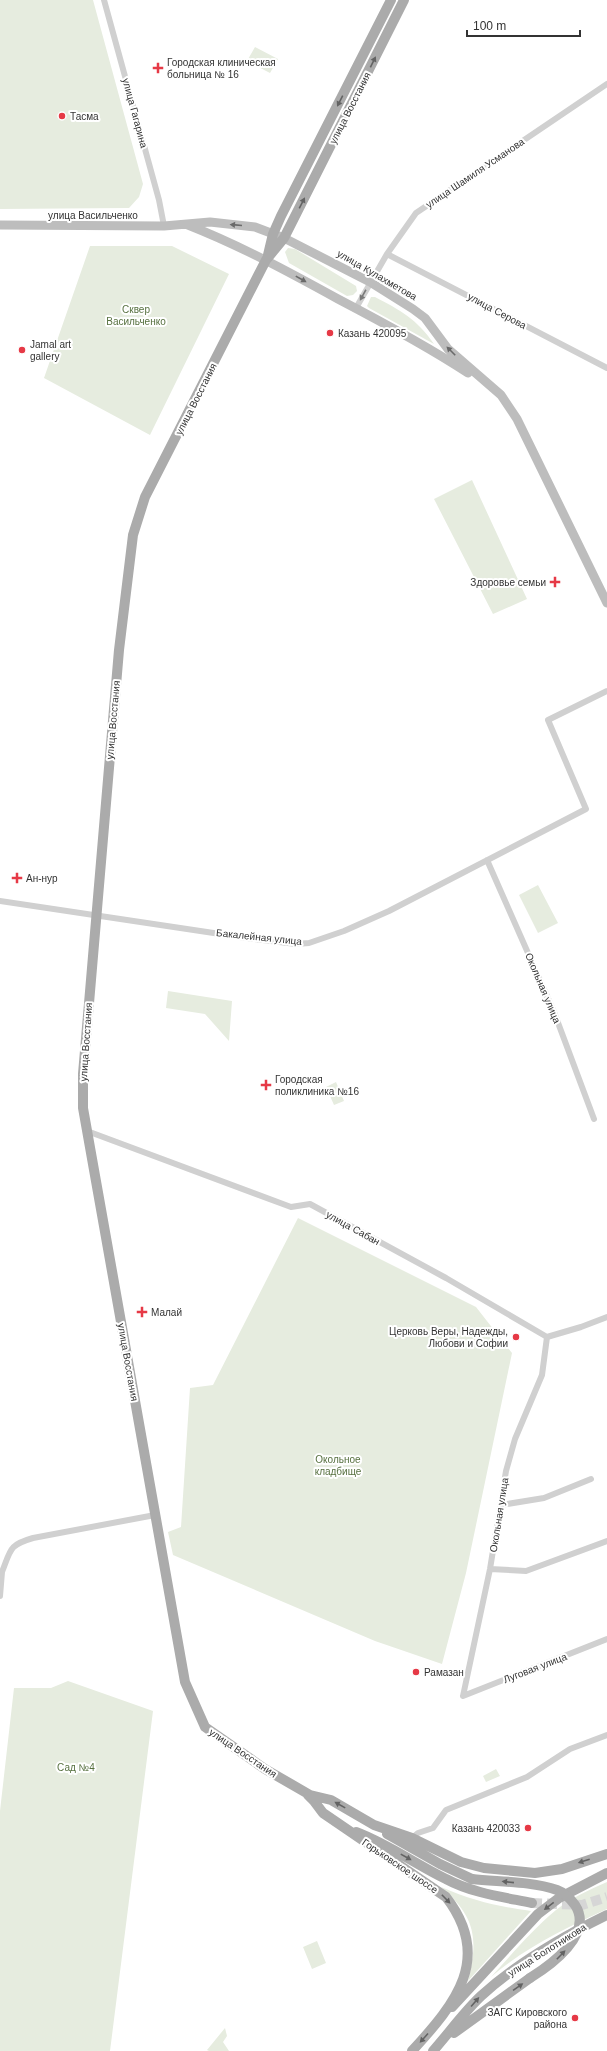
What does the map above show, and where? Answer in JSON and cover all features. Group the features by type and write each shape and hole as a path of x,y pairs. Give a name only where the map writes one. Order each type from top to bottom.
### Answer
{"main road":[{"name":"улица Восстания","path":"391,0 273,234 266,260 145,497 133,536 119,650 83,1074 83,1108 185,1682 205,1728 265,1769 303,1791 313,1796 331,1800 374,1824 412,1838 461,1862 484,1868 535,1873 562,1869 607,1854"},
{"name":"улица Восстания","path":"266,260 284,238 404,0"},
{"name":"улица Васильченко","path":"0,225 164,226 210,222 255,227 273,234"},
{"name":"улица Васильченко","path":"186,224 237,245 266,260"},
{"path":"273,234 284,238"},
{"name":"улица Кулахметова","path":"284,238 370,282 419,313 448,349 501,396 517,419 607,603"},
{"name":"улица Кулахметова","path":"266,260 356,308 464,371 501,396"},
{"name":"улица Восстания","path":"303,1791 314,1801 323,1813 346,1828"},
{"path":"374,1824 384,1833 440,1864 472,1879 556,1890 571,1898 578,1910 580,1921 576,1934 569,1946 558,1958 441,2042 433,2051"},
{"path":"346,1828 372,1838 446,1880 466,1888 532,1903"},
{"name":"Горьковское шоссе","path":"346,1828 368,1846 420,1877 446,1897 458,1913 466,1930 468,1941 468,1965 462,1984 436,2025 412,2051"},
{"path":"436,2025 538,1914 559,1898 607,1873"},
{"name":"улица Болотникова","path":"441,2042 480,1997 507,1974 547,1948 607,1915"}],"street":[{"name":"улица Гагарина","path":"104,0 159,200 164,226"},
{"name":"улица Шамиля Усманова","path":"356,308 387,254 416,214 432,201 607,84"},
{"name":"улица Серова","path":"387,254 607,368"},
{"name":"Бакалейная улица","path":"0,901 296,944 309,943 344,931 389,911 586,809 548,720 607,691"},
{"name":"Окольная улица","path":"487,860 554,1012 594,1119"},
{"name":"улица Сабан","path":"87,1131 291,1207 310,1204 446,1278 547,1337"},
{"path":"547,1337 581,1327 607,1317"},
{"name":"Окольная улица","path":"463,1696 490,1569 506,1471 515,1439 542,1375 547,1337"},
{"path":"501,1505 544,1498 591,1479"},
{"path":"0,1596 1,1572 11,1549 17,1543 33,1538 155,1515"},
{"path":"490,1569 526,1571 607,1541"},
{"name":"Луговая улица","path":"463,1696 607,1639"},
{"path":"412,1838 418,1833 433,1828 446,1810 527,1777 570,1749 607,1735"}],"green space":[{"name":"Тасма","path":"0,0 93,0 143,184 139,197 129,208 0,209"},
{"path":"255,47 278,59 270,73 247,61"},
{"name":"Сквер Васильченко","path":"90,246 172,246 229,274 150,435 44,378"},
{"path":"288,248 295,249 356,286 357,291 353,295 347,296 289,263 285,252"},
{"path":"371,297 375,297 408,316 428,335 434,344 369,308 367,306"},
{"path":"472,480 527,599 493,614 434,499"},
{"path":"538,885 558,923 538,933 519,895"},
{"path":"168,991 232,1001 229,1041 205,1014 166,1008"},
{"path":"336,1082 344,1101 334,1105 326,1087"},
{"name":"Окольное кладбище","path":"298,1218 476,1307 512,1353 466,1573 442,1664 375,1641 173,1555 168,1532 181,1527 190,1388 213,1385"},
{"name":"Сад №4","path":"68,1681 153,1711 110,2051 0,2051 0,1811 14,1688 51,1688"},
{"path":"496,1769 500,1776 486,1782 483,1776"},
{"path":"607,1882 607,1909 532,1947 504,1966 491,1977 530,1934 556,1910 574,1898"},
{"path":"441,1887 485,1902 531,1911 468,1981 473,1952 471,1929 461,1908"},
{"path":"317,1941 326,1963 312,1969 303,1947"},
{"path":"225,2028 227,2036 223,2042 229,2051 207,2050"}],"tunnel":[{"path":"532,1903 582,1905 607,1897"}],"place":[{"name":"Городская клиническая больница № 16","path":"158,68"},
{"name":"Тасма","path":"62,116"},
{"name":"Казань 420095","path":"330,333"},
{"name":"Jamal art gallery","path":"22,350"},
{"name":"Здоровье семьи","path":"555,582"},
{"name":"Ан-нур","path":"17,878"},
{"name":"Городская поликлиника №16","path":"266,1085"},
{"name":"Малай","path":"142,1312"},
{"name":"Церковь Веры, Надежды, Любови и Софии","path":"516,1337"},
{"name":"Рамазан","path":"416,1672"},
{"name":"Казань 420033","path":"528,1828"},
{"name":"ЗАГС Кировского района","path":"575,2018"}]}
